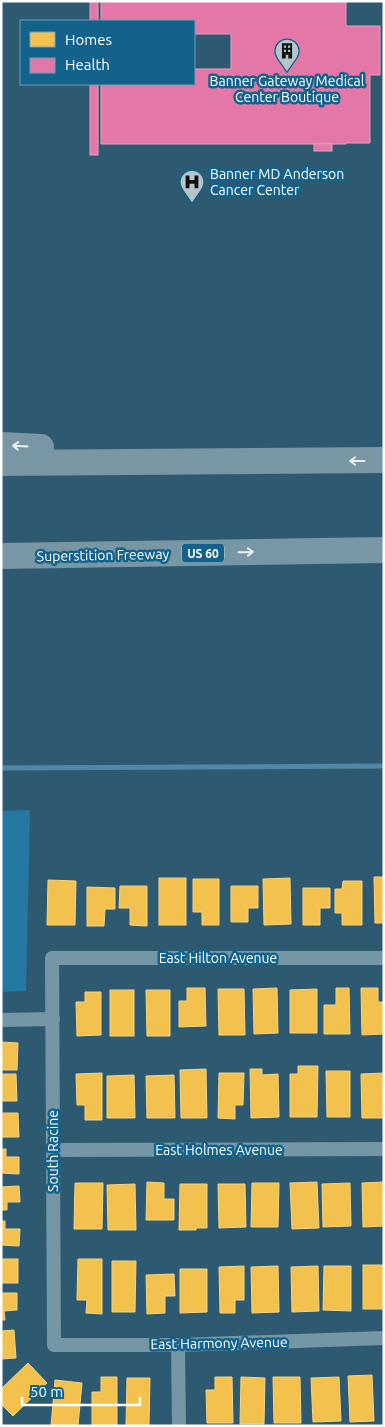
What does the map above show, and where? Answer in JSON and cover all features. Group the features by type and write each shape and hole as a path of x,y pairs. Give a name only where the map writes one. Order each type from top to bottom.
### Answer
{"highway":[{"path":"1,445 331,461"},
{"path":"1,463 384,460"},
{"name":"Superstition Freeway","path":"8,558 384,550"}],"street":[{"name":"East Hilton Avenue","path":"52,958 384,958"},
{"name":"South Racine","path":"52,958 54,1345"},
{"path":"1,1020 53,1019"},
{"name":"East Holmes Avenue","path":"53,1150 384,1149"},
{"name":"East Harmony Avenue","path":"54,1345 178,1345 384,1338"},
{"path":"178,1345 180,1426"}],"shaded area":[{"path":"30,810 26,991 1,992 1,811"}],"building: Homes":[{"path":"374,877 384,877 384,923 375,923"},
{"path":"159,878 186,878 186,925 159,925"},
{"path":"290,878 291,924 264,925 263,879"},
{"path":"193,879 219,879 219,925 202,925 202,912 193,912"},
{"path":"48,880 76,881 75,925 47,925"},
{"path":"343,881 362,881 362,925 342,925 342,913 335,913 335,889 342,889"},
{"path":"120,886 147,886 147,926 130,925 130,908 119,908"},
{"path":"231,886 258,886 258,908 248,908 248,922 231,922"},
{"path":"87,887 115,888 115,909 105,909 104,926 87,926"},
{"path":"303,888 330,888 330,908 320,908 320,925 303,925"},
{"path":"187,988 205,988 206,1026 179,1027 179,1001 187,1001"},
{"path":"277,988 278,1033 254,1034 253,989"},
{"path":"336,988 349,988 350,1034 324,1034 324,1005 336,1005"},
{"path":"361,988 378,988 378,1002 384,1002 384,1034 362,1035"},
{"path":"218,989 244,989 245,1035 219,1035"},
{"path":"317,989 317,1033 290,1033 290,990"},
{"path":"110,990 134,990 134,1036 110,1036"},
{"path":"146,990 170,990 170,1036 147,1036"},
{"path":"85,992 101,992 101,1035 77,1036 76,1002 85,1002"},
{"path":"1,1042 18,1043 17,1070 1,1070"},
{"path":"298,1066 318,1066 317,1117 290,1117 290,1074 298,1074"},
{"path":"206,1069 207,1118 181,1118 180,1070"},
{"path":"250,1069 262,1069 262,1075 278,1074 279,1117 251,1118"},
{"path":"326,1071 350,1071 350,1117 327,1117"},
{"path":"102,1073 102,1120 85,1120 85,1105 77,1105 76,1074"},
{"path":"219,1073 244,1073 243,1105 235,1105 235,1119 218,1118"},
{"path":"384,1073 384,1118 362,1118 361,1074"},
{"path":"1,1074 16,1074 17,1101 1,1101"},
{"path":"134,1075 135,1118 107,1118 107,1076"},
{"path":"174,1075 175,1118 147,1118 146,1076"},
{"path":"1,1113 18,1113 19,1137 1,1137"},
{"path":"1,1149 6,1149 6,1157 19,1157 19,1174 1,1173"},
{"path":"147,1182 164,1183 164,1199 174,1199 174,1220 146,1220"},
{"path":"317,1182 319,1228 292,1229 290,1183"},
{"path":"384,1182 384,1226 363,1227 362,1183"},
{"path":"75,1183 103,1183 102,1229 74,1229"},
{"path":"252,1183 279,1183 278,1227 251,1227"},
{"path":"350,1183 351,1226 323,1227 322,1184"},
{"path":"135,1184 136,1230 108,1230 107,1185"},
{"path":"180,1184 207,1184 207,1228 179,1230"},
{"path":"218,1184 245,1184 246,1227 219,1228"},
{"path":"19,1186 20,1202 7,1202 7,1210 1,1210 1,1187"},
{"path":"1,1221 5,1221 5,1229 20,1229 19,1246 1,1245"},
{"path":"1,1259 18,1259 18,1283 1,1283"},
{"path":"78,1259 102,1259 102,1314 86,1313 87,1300 77,1300"},
{"path":"112,1261 136,1261 135,1312 112,1312"},
{"path":"363,1265 384,1265 384,1309 363,1309"},
{"path":"244,1266 244,1300 235,1300 235,1313 220,1313 219,1267"},
{"path":"278,1266 279,1312 252,1313 251,1267"},
{"path":"318,1266 319,1311 292,1312 291,1267"},
{"path":"324,1266 351,1266 351,1311 323,1310"},
{"path":"180,1269 207,1269 207,1312 180,1313"},
{"path":"174,1274 175,1296 165,1296 165,1313 147,1314 146,1275"},
{"path":"1,1293 17,1293 17,1310 4,1311 5,1320 1,1320"},
{"path":"14,1330 16,1358 1,1359 1,1331"},
{"path":"28,1363 47,1383 13,1416 1,1404 1,1389"},
{"path":"372,1375 374,1421 350,1422 348,1376"},
{"path":"101,1377 117,1377 117,1425 92,1425 92,1392 101,1392"},
{"path":"215,1377 232,1377 233,1423 207,1423 206,1390 215,1390"},
{"path":"241,1377 265,1378 264,1424 240,1424"},
{"path":"273,1377 300,1377 301,1423 274,1423"},
{"path":"339,1377 341,1421 313,1422 311,1378"},
{"path":"127,1378 150,1378 149,1425 126,1425"},
{"path":"55,1380 82,1383 78,1426 51,1426"}],"building: Health":[{"path":"90,1 98,1 98,20 90,20"},
{"name":"Banner Gateway Medical Center Boutique","path":"101,1 346,1 346,26 380,26 380,75 370,75 370,143 101,144 101,85 195,85 195,69 231,69 231,34 195,34 195,20 101,20"},
{"path":"90,85 98,85 98,155 90,155"},
{"path":"314,144 332,144 332,151 314,151"}],"waterway":[{"path":"1,768 384,766"}],"place":[{"name":"Banner Gateway Medical Center Boutique","path":"287,72"},
{"name":"Banner MD Anderson Cancer Center","path":"192,203"}]}
